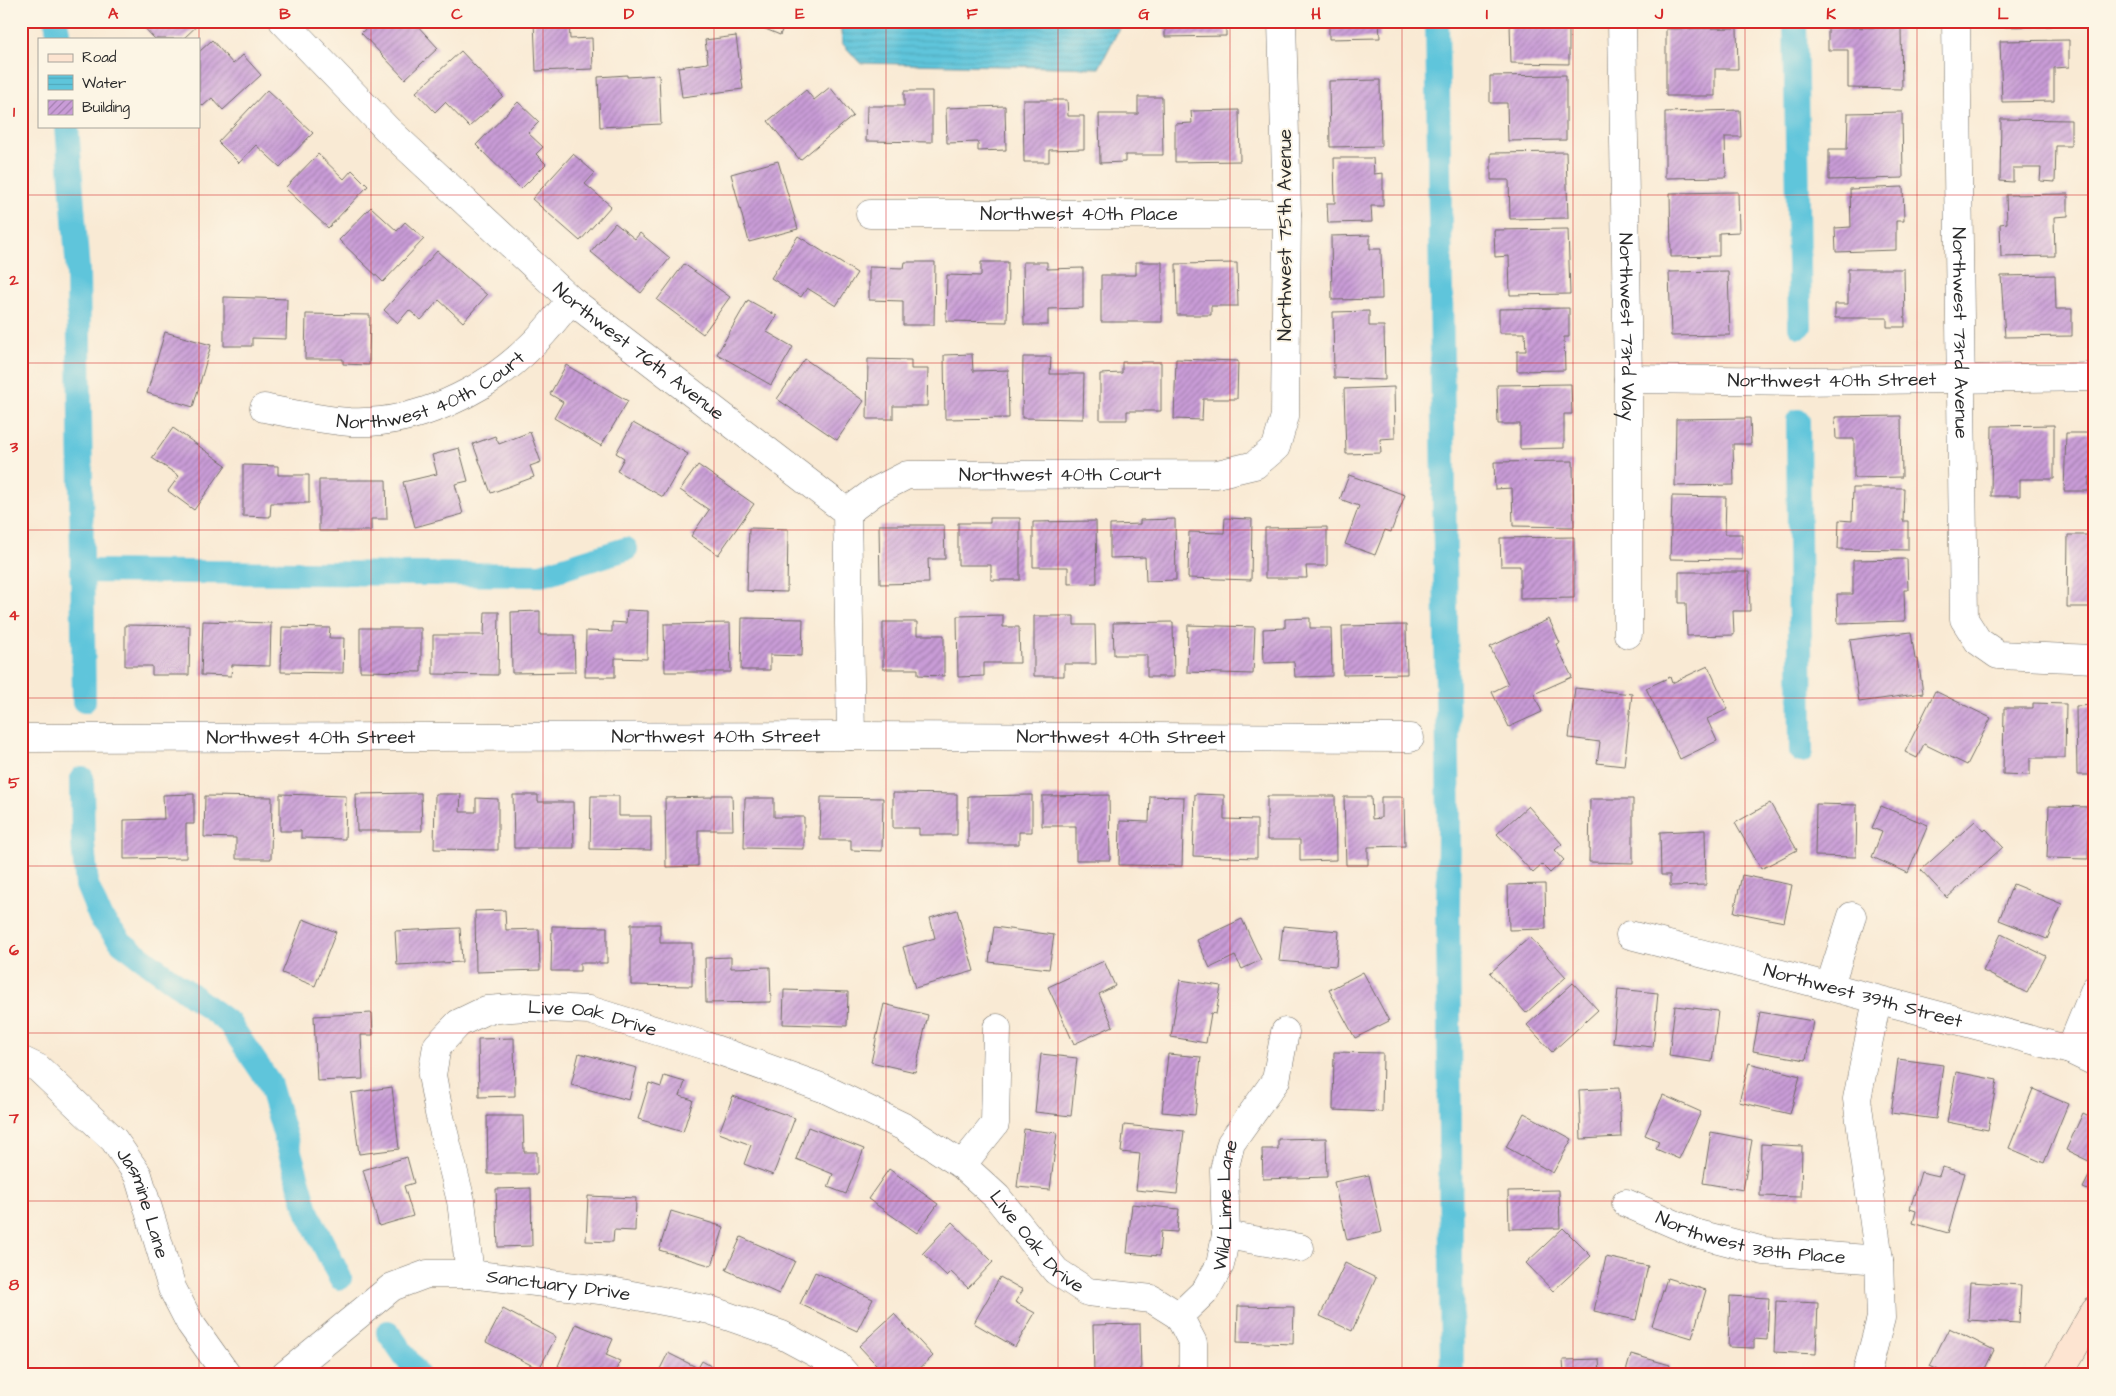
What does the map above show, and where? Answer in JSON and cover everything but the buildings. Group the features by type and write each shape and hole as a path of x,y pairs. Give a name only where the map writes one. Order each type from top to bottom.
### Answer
{"main road":[{"path":"2058,1375 2095,1310"}],"street":[{"name":"Northwest 76th Avenue","path":"283,21 387,129 571,300 847,512"},
{"name":"Northwest 75th Avenue","path":"1276,447 1285,416 1287,214 1282,21"},
{"name":"Northwest 73rd Way","path":"1622,21 1628,379 1628,634"},
{"name":"Northwest 73rd Avenue","path":"1956,21 1964,620 1978,641 1998,655 2095,659"},
{"name":"Northwest 40th Place","path":"870,214 1287,214"},
{"name":"Northwest 40th Court","path":"264,408 314,418 352,422 392,418 428,411 462,397 495,375 531,346 571,300"},
{"name":"Northwest 40th Street","path":"1628,379 1809,381 2095,377"},
{"name":"Northwest 40th Court","path":"847,512 874,492 906,475 1217,474 1255,465 1276,447"},
{"path":"847,512 851,736"},
{"name":"Northwest 40th Street","path":"21,738 851,736 1410,738"},
{"path":"1830,986 1852,916"},
{"name":"Northwest 39th Street","path":"1630,936 1830,986 2070,1050 2095,1062"},
{"path":"2070,1050 2095,989"},
{"path":"1866,1375 1881,1318 1879,1260 1857,1098 1877,1000"},
{"name":"Live Oak Drive","path":"470,1274 461,1201 439,1113 432,1075 437,1046 459,1023 486,1010 526,1007 589,1010 706,1046 823,1088 904,1127 962,1165 997,1197 1056,1270 1088,1292 1152,1299 1179,1316"},
{"path":"962,1165 995,1124 997,1028"},
{"name":"Wild Lime Lane","path":"1179,1316 1206,1290 1220,1265 1226,1235 1224,1170 1231,1143 1276,1080 1285,1032"},
{"name":"Jasmine Lane","path":"21,1060 38,1068 78,1104 114,1140 138,1175 172,1288 190,1323 226,1375"},
{"name":"Northwest 38th Place","path":"1626,1203 1695,1233 1764,1251 1879,1260"},
{"path":"1226,1235 1300,1248"},
{"name":"Sanctuary Drive","path":"285,1375 392,1287 426,1274 470,1274 616,1292 710,1310 782,1335 836,1364 846,1375"},
{"path":"1179,1316 1193,1342 1193,1375"}],"water":[{"path":"840,21 1123,21 1099,68 860,63 842,43"}],"waterway":[{"path":"56,21 59,38"},
{"path":"1437,21 1449,827 1452,1375"},
{"path":"1795,21 1800,326"},
{"path":"67,128 78,272 84,701"},
{"path":"1798,421 1801,751"},
{"path":"82,571 541,575 626,549"},
{"path":"82,778 83,844 87,885 100,917 122,943 229,1023 269,1082 308,1213 340,1278"},
{"path":"388,1332 418,1375"}]}
